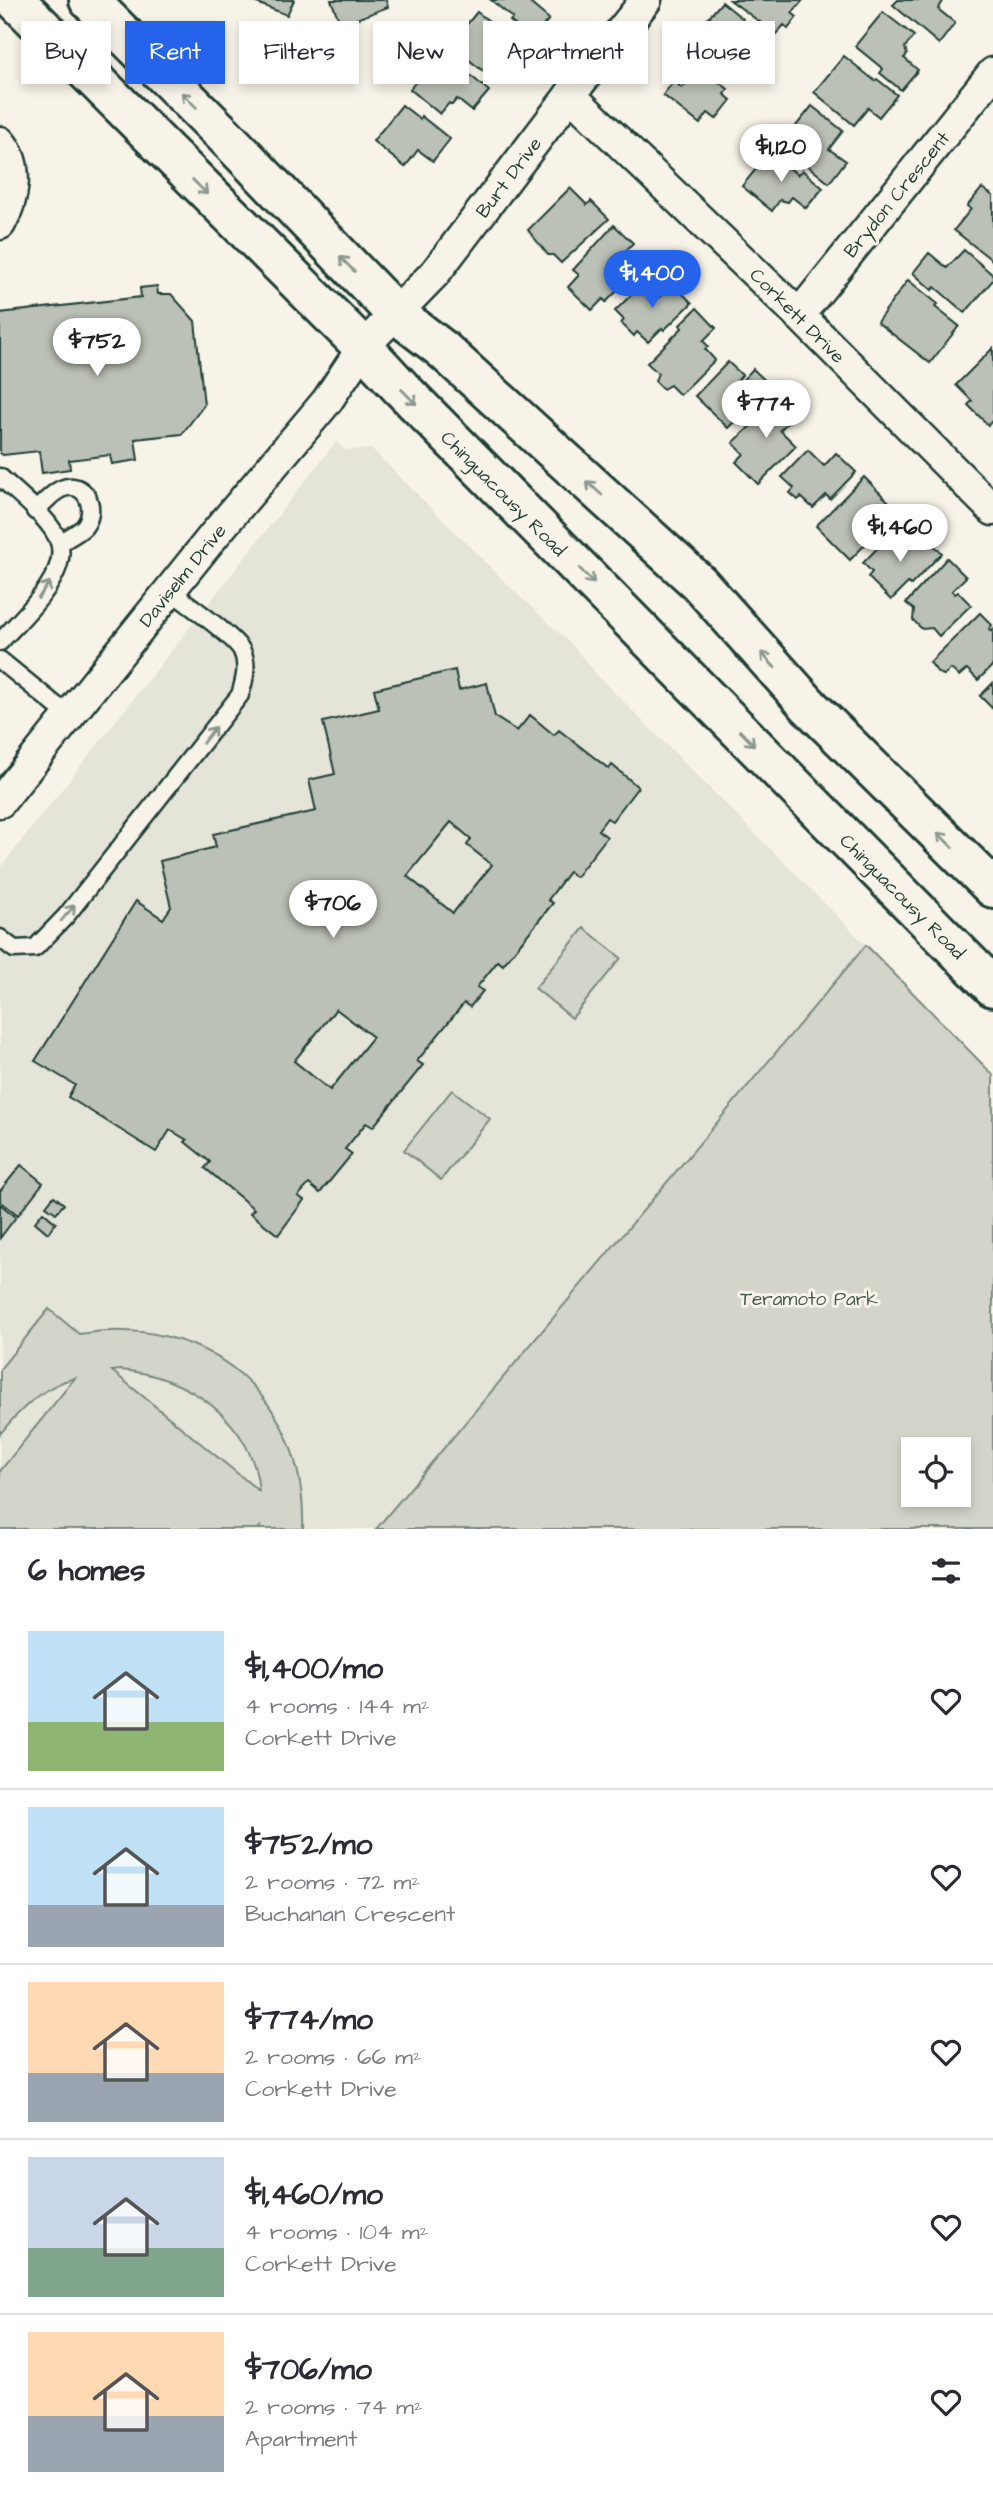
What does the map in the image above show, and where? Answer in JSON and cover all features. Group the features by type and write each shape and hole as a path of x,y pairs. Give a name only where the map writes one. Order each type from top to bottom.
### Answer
{"main road":[{"name":"Chinguacousy Road","path":"15,0 363,347 993,987"},
{"path":"89,0 228,138 395,313 442,349 699,583 809,706 993,888"}],"street":[{"name":"Burt Drive","path":"363,347 435,273 570,94 646,0"},
{"name":"Brydon Crescent","path":"799,315 993,74"},
{"name":"Corkett Drive","path":"570,94 799,315 993,510"},
{"path":"0,142 12,167 13,188 9,208 0,224"},
{"name":"Daviselm Drive","path":"0,802 169,590 327,401 363,347"}],"lane":[{"path":"0,477 35,511 60,543 60,561 47,589 0,642"},
{"path":"35,511 60,489 69,487 81,490 90,500 92,509 84,527 60,543"},
{"path":"0,938 15,949 35,948 66,916 240,695 246,675 242,651 169,590"},
{"path":"0,660 69,716"}],"shaded area":[{"path":"336,442 345,450 372,449 572,645 598,676 866,945 376,1529 0,1529 0,868"}],"green space":[{"path":"584,928 621,958 572,1018 535,988"},
{"name":"Teramoto Park","path":"866,945 993,1075 993,1529 376,1529"},
{"path":"452,1090 490,1119 441,1180 404,1150"},
{"path":"49,1309 79,1334 126,1331 169,1337 208,1352 241,1374 268,1404 288,1440 300,1482 303,1529 0,1529 0,1471 75,1378 43,1392 0,1434 0,1369","holes":["112,1371 145,1374 192,1392 230,1423 244,1443 254,1466 259,1491"]}],"building":[{"path":"249,0 294,0 287,15"},
{"path":"331,0 386,0 388,7 351,21 339,21"},
{"path":"491,0 532,0 530,3 549,19 510,21 513,18"},
{"path":"730,0 803,0 792,13 797,17 788,29 784,25 776,34 775,21 758,21"},
{"path":"898,0 944,0 938,9 955,23 939,44 893,5"},
{"path":"722,2 743,19 742,21 706,21"},
{"path":"477,12 489,21 483,21 483,71 469,60 469,22"},
{"path":"883,12 914,36 905,47 907,55 904,58 918,70 901,90 880,73 883,69 855,46"},
{"path":"844,56 897,95 879,117 868,108 854,125 814,92"},
{"path":"470,75 489,91 472,111 457,99 452,105 449,103 440,114 410,89 414,84 469,84"},
{"path":"672,84 682,88 685,84 722,84 728,89 724,94 731,100 716,119 708,113 700,124 663,95"},
{"path":"402,105 450,139 433,161 418,150 405,167 373,141"},
{"path":"812,106 843,131 829,149 846,161 829,183 783,142"},
{"path":"770,152 798,175 802,170 823,188 806,208 792,197 788,202 780,200 772,211 742,186"},
{"path":"570,188 587,205 591,201 609,219 561,263 553,255 548,255 528,230"},
{"path":"982,188 993,196 993,261 954,230 971,209 967,206"},
{"path":"614,225 633,243 616,261 618,263 627,255 640,268 606,302 603,299 592,310 568,287 579,275 573,270"},
{"path":"964,250 993,275 993,280 965,313 935,287 932,290 913,273 929,253 947,268"},
{"path":"908,280 938,304 935,307 959,326 930,363 877,322"},
{"path":"644,282 659,297 672,283 692,303 648,342 637,332 634,336 621,323 624,320 615,311"},
{"path":"157,286 158,294 171,294 195,321 204,405 182,434 135,439 138,460 112,464 110,455 69,460 70,469 42,473 39,451 3,455 0,453 0,313 141,297 140,288"},
{"path":"697,308 716,328 703,341 708,346 705,349 715,360 680,395 670,385 663,389 655,381 658,373 647,363 682,328 680,325"},
{"path":"993,348 993,420 988,425 968,405 972,401 956,385"},
{"path":"728,362 742,375 738,380 741,382 753,369 773,388 745,417 742,414 728,428 695,396"},
{"path":"779,394 798,413 780,430 796,446 758,484 736,462 744,454 733,443 763,414 760,411"},
{"path":"808,450 824,466 836,453 856,472 830,499 826,495 813,508 801,497 798,500 790,493 794,488 782,477"},
{"path":"864,477 898,511 850,560 816,526"},
{"path":"922,534 942,553 911,585 908,583 891,600 868,577 872,572 863,563 890,535 906,551"},
{"path":"947,558 966,577 952,591 955,594 958,592 971,605 939,636 932,628 922,629 913,620 914,610 906,603"},
{"path":"980,613 992,625 989,629 993,629 993,665 978,680 967,669 959,676 951,669 944,675 938,673 930,662"},
{"path":"455,670 459,690 487,683 495,717 517,731 530,715 554,735 559,730 609,769 612,765 638,787 612,821 607,818 598,830 607,837 576,877 569,872 548,900 553,903 503,965 498,961 477,987 483,991 470,1007 464,1003 417,1061 423,1065 373,1127 366,1123 345,1149 352,1154 320,1193 309,1184 298,1196 304,1200 278,1235 250,1213 254,1209 205,1168 210,1162 185,1142 187,1140 170,1130 156,1152 68,1097 75,1085 35,1061 136,901 163,919 171,907 160,861 216,847 213,834 316,811 309,780 335,774 323,722 379,709 374,689","holes":["451,822 471,839 467,845 492,865 453,913 407,876","336,1009 373,1037 330,1090 294,1061"]},
{"path":"993,683 993,709 980,696"},
{"path":"21,1165 43,1183 18,1215 0,1201 0,1191"},
{"path":"54,1196 64,1204 56,1213 46,1206"},
{"path":"0,1204 16,1217 0,1238"},
{"path":"43,1212 56,1223 48,1233 35,1222"}]}
